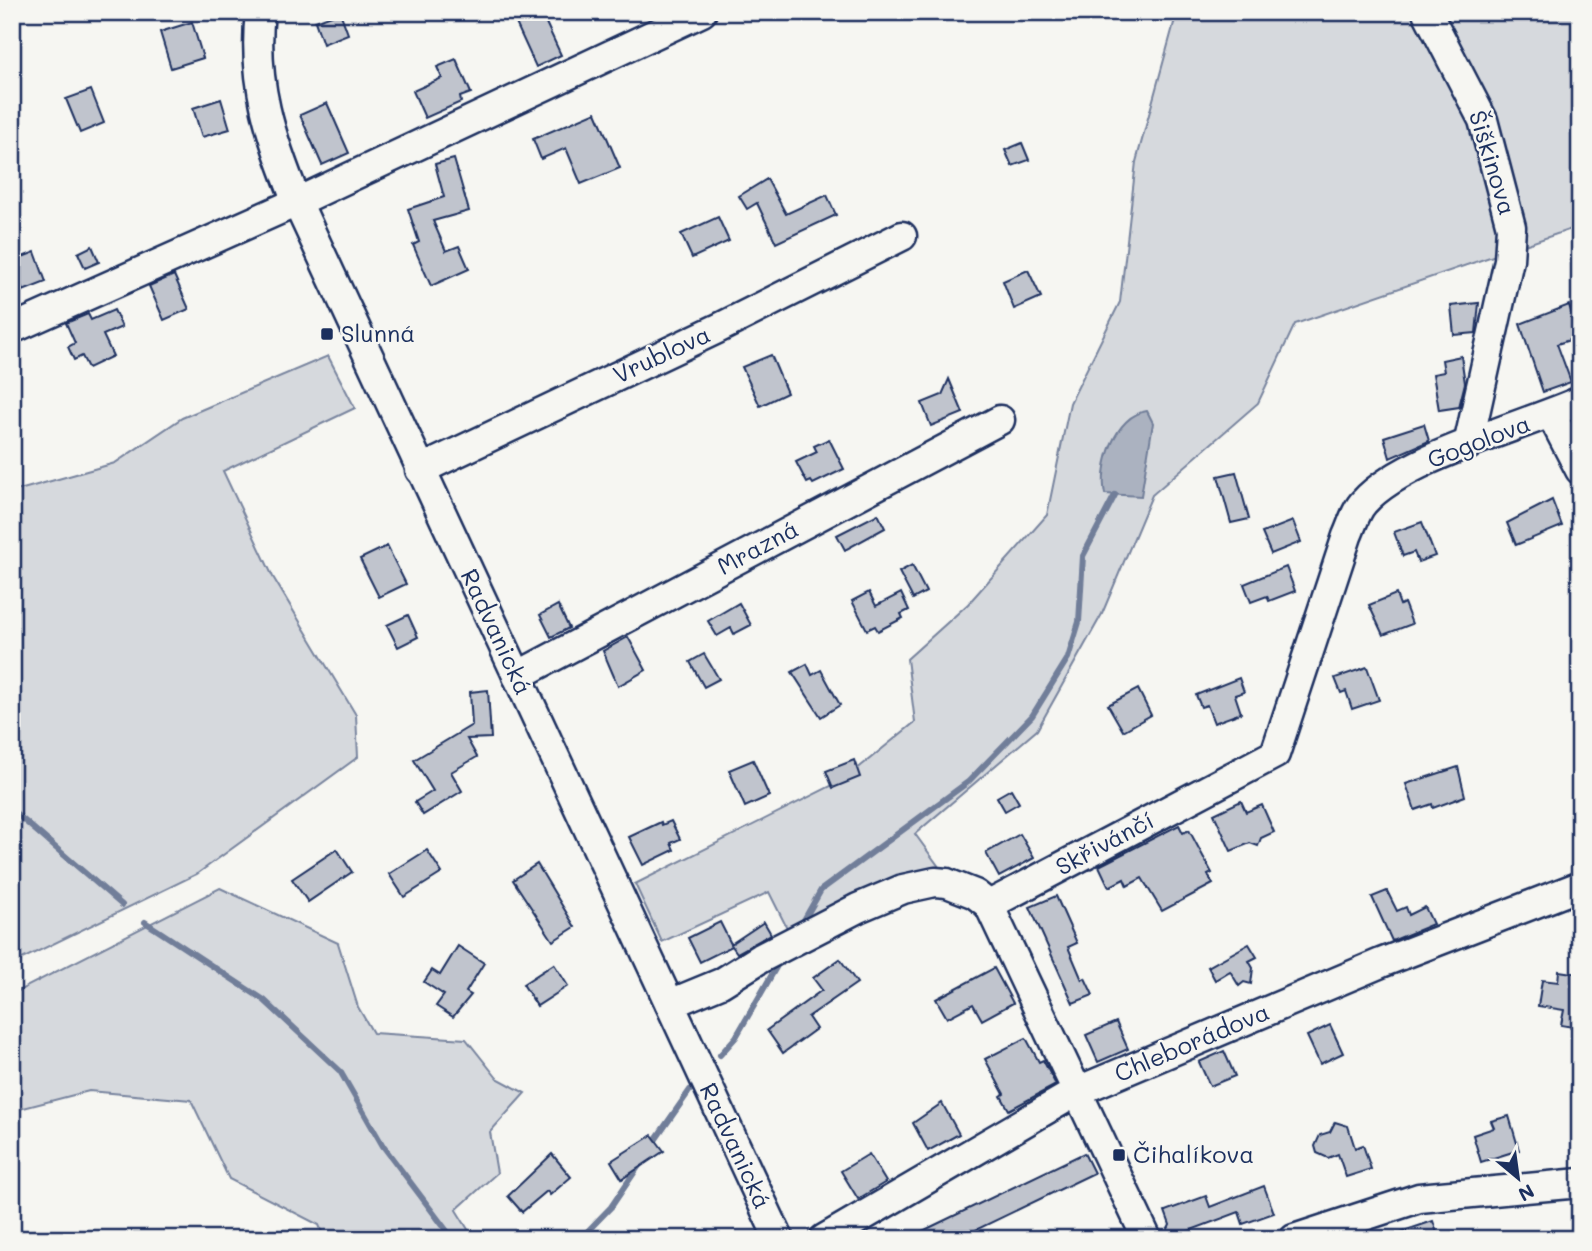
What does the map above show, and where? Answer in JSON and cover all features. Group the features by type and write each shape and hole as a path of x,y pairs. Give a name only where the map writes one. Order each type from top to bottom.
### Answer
{"street":[{"name":"Radvanická","path":"260,12 257,35 260,86 273,144 297,202 779,1239"},
{"path":"12,329 297,202 702,12"},
{"name":"Šiškinova","path":"1427,12 1483,120 1511,227 1508,260 1468,445"},
{"name":"Vrublova","path":"420,470 717,329 902,236"},
{"name":"Gogolova","path":"1380,485 1414,467 1580,401"},
{"path":"1551,414 1580,470"},
{"name":"Mrazná","path":"517,676 1000,420"},
{"name":"Skřivánčí","path":"989,905 1275,754 1347,536 1361,504 1380,485"},
{"path":"670,1004 720,983 761,958 858,908 903,889 935,882 947,883 975,894 989,905 1147,1239"},
{"name":"Chleborádova","path":"824,1239 1078,1091 1381,963 1580,886"},
{"path":"1294,1239 1419,1198 1580,1183"}],"shaded area":[{"path":"1177,12 1580,12 1580,226 1295,324 1258,403 1152,495 1102,614 1037,730 915,834 942,871 899,875 788,930 769,892 662,942 635,884 845,779 915,722 907,659 968,604 1047,515 1070,403 1120,302 1136,162"},
{"path":"328,356 355,408 223,471 273,577 356,715 358,757 197,874 12,964 12,492 115,463 182,418"},
{"path":"1147,411 1153,423 1141,496 1105,494 1107,456 1118,432 1126,422"},
{"path":"220,888 338,943 358,1007 373,1033 466,1039 497,1078 525,1093 490,1132 497,1173 456,1210 474,1239 325,1239 319,1225 229,1179 191,1100 89,1091 12,1111 12,994"}],"building":[{"path":"340,12 348,34 323,44 315,21"},
{"path":"534,12 541,12 561,55 536,67 515,21"},
{"path":"192,22 203,58 171,68 160,32"},
{"path":"456,59 471,93 460,97 461,102 425,118 413,91 442,78 437,67"},
{"path":"91,90 104,123 80,133 66,99"},
{"path":"221,99 230,129 202,137 193,108"},
{"path":"327,103 349,153 322,165 300,115"},
{"path":"596,112 620,168 581,184 566,148 541,159 533,139"},
{"path":"1022,143 1029,160 1012,166 1005,150"},
{"path":"454,159 469,211 433,221 446,251 459,246 469,269 431,286 413,245 419,242 408,209 444,197 435,164"},
{"path":"767,179 786,214 827,195 836,215 776,243 757,203 747,209 739,196"},
{"path":"718,217 729,241 692,258 681,234"},
{"path":"92,246 99,262 85,268 78,253"},
{"path":"35,252 46,282 23,291 12,261"},
{"path":"1028,270 1041,297 1014,309 1003,281"},
{"path":"174,275 189,309 164,320 149,286"},
{"path":"1479,303 1476,333 1454,335 1451,306"},
{"path":"1569,305 1579,337 1557,344 1571,382 1543,392 1520,324"},
{"path":"114,310 122,327 103,335 113,356 88,368 82,356 74,360 68,347 75,343 66,323 88,314 91,320"},
{"path":"771,355 787,393 760,406 742,367"},
{"path":"1461,356 1465,383 1459,407 1439,410 1433,374 1444,372 1442,360"},
{"path":"949,379 963,413 931,426 922,403 942,395"},
{"path":"1424,424 1429,441 1390,458 1384,437"},
{"path":"829,439 844,469 813,484 811,481 807,483 796,462 817,452 814,446"},
{"path":"1236,472 1249,519 1231,523 1218,476"},
{"path":"1552,500 1562,526 1516,545 1507,523"},
{"path":"878,514 885,528 845,550 837,535"},
{"path":"1293,521 1301,542 1271,554 1262,533"},
{"path":"1422,522 1435,556 1418,562 1414,552 1403,556 1394,532"},
{"path":"387,546 406,584 379,597 360,559"},
{"path":"912,565 926,592 913,599 899,572"},
{"path":"1286,567 1295,591 1269,601 1267,596 1251,602 1244,584"},
{"path":"869,592 876,606 901,593 909,610 901,614 903,618 878,631 875,626 867,630 852,601"},
{"path":"1396,594 1400,605 1404,603 1412,624 1383,635 1369,605"},
{"path":"739,603 751,625 734,634 731,628 717,636 708,621"},
{"path":"558,605 569,628 551,637 540,615"},
{"path":"408,615 418,637 398,647 387,625"},
{"path":"628,637 646,670 618,686 603,651"},
{"path":"704,654 719,679 704,687 690,662"},
{"path":"807,664 812,675 821,670 840,705 821,717 792,672"},
{"path":"1367,667 1379,700 1352,709 1346,691 1341,693 1335,678"},
{"path":"1239,678 1244,692 1235,695 1241,713 1214,723 1207,705 1201,707 1196,695"},
{"path":"1138,689 1151,715 1123,731 1108,705"},
{"path":"488,690 491,738 467,739 477,757 451,772 462,791 423,815 415,802 433,791 414,760 472,725 470,692"},
{"path":"753,760 769,796 745,807 729,770"},
{"path":"854,760 860,777 833,788 826,771"},
{"path":"1458,767 1465,796 1433,808 1432,804 1415,810 1406,784"},
{"path":"1011,789 1019,803 1005,811 997,797"},
{"path":"1241,801 1246,812 1262,805 1274,832 1261,838 1258,846 1250,843 1231,851 1214,814"},
{"path":"671,821 680,839 671,843 674,850 643,865 629,837 661,822 662,825"},
{"path":"1179,825 1183,833 1189,830 1212,873 1208,875 1213,884 1162,911 1142,878 1127,886 1124,879 1109,887 1099,866"},
{"path":"1020,834 1034,858 999,877 986,853"},
{"path":"337,849 352,872 308,902 292,879"},
{"path":"427,850 442,873 404,897 389,874"},
{"path":"537,864 575,927 553,941 513,880"},
{"path":"1387,891 1397,911 1406,907 1409,915 1425,907 1433,924 1392,941 1372,897"},
{"path":"1056,896 1077,943 1068,947 1082,980 1085,978 1093,995 1073,1003 1030,907"},
{"path":"720,922 731,944 764,922 771,934 737,953 732,946 700,962 688,938"},
{"path":"1249,944 1257,957 1249,961 1253,968 1251,984 1244,982 1239,986 1230,971 1215,980 1208,967"},
{"path":"458,946 484,963 466,992 471,995 453,1017 436,1006 444,995 424,982 432,970 440,975"},
{"path":"840,959 857,983 808,1017 816,1029 783,1053 767,1030 822,990 813,978"},
{"path":"554,964 568,986 537,1006 523,984"},
{"path":"994,968 1013,1003 982,1020 973,1004 947,1018 936,999"},
{"path":"1559,971 1580,974 1579,1028 1561,1025 1564,1010 1538,1006 1542,980 1558,982"},
{"path":"1116,1022 1128,1049 1098,1062 1086,1035"},
{"path":"1330,1025 1343,1053 1320,1064 1307,1036"},
{"path":"1026,1038 1039,1062 1043,1060 1056,1085 1009,1110 1001,1096 1004,1094 985,1059"},
{"path":"1224,1051 1235,1076 1210,1086 1199,1062"},
{"path":"942,1103 959,1134 928,1151 913,1123"},
{"path":"1509,1116 1519,1150 1481,1162 1473,1135 1494,1128 1491,1121"},
{"path":"1335,1122 1348,1126 1355,1148 1363,1145 1371,1169 1346,1177 1338,1154 1328,1158 1317,1153 1315,1146 1320,1135 1330,1132"},
{"path":"652,1135 664,1151 622,1179 611,1161"},
{"path":"1084,1153 1094,1173 957,1239 906,1239"},
{"path":"552,1154 571,1177 550,1195 547,1191 522,1212 508,1196"},
{"path":"869,1154 886,1182 858,1199 841,1171"},
{"path":"1264,1186 1274,1213 1243,1224 1239,1212 1178,1235 1167,1231 1170,1225 1165,1211 1206,1196 1210,1207"},
{"path":"1433,1221 1439,1239 1390,1239 1389,1236"}],"waterway":[{"path":"804,920 821,890 968,782 1032,716 1068,658 1079,622 1083,556 1115,495"},
{"path":"12,810 122,905"},
{"path":"145,922 264,1000 340,1071 383,1146 453,1239"},
{"path":"720,1055 736,1037 778,964"},
{"path":"651,1146 690,1090"},
{"path":"580,1239 611,1207 640,1164"}],"place":[{"name":"Slunná","path":"327,334"},
{"name":"Čihalíkova","path":"1119,1155"}]}
